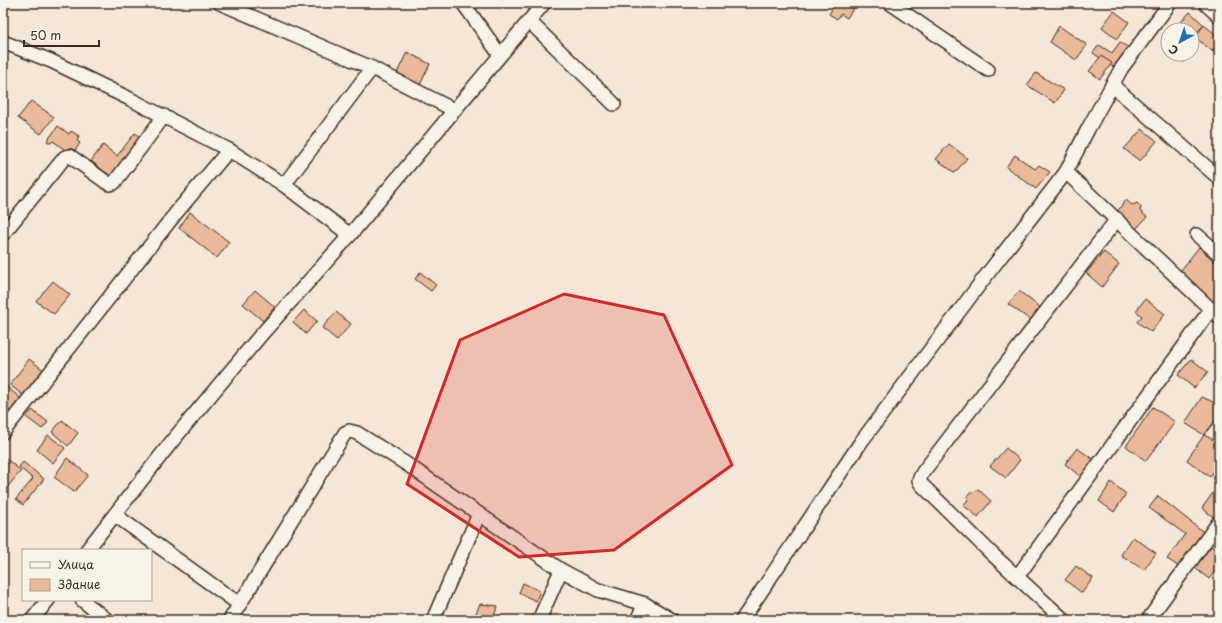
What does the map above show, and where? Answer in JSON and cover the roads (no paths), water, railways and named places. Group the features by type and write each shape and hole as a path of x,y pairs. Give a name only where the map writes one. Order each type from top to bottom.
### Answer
{"main road":[{"path":"1207,3 1219,14"}],"street":[{"path":"220,3 372,68 454,110"},
{"path":"463,3 500,55"},
{"path":"88,549 178,434 255,342 350,235 544,3"},
{"path":"890,3 988,70"},
{"path":"742,620 862,442 982,281 1066,172 1121,69 1170,3"},
{"path":"529,21 614,104"},
{"path":"3,42 51,61 164,116 229,150 284,185 350,235"},
{"path":"284,185 372,68"},
{"path":"1112,85 1219,178"},
{"path":"3,234 65,157 70,156 106,182 110,184 114,183 164,116"},
{"path":"3,432 176,213 229,150"},
{"path":"1018,577 1215,313 1066,172"},
{"path":"1064,620 975,539 921,484 919,480 920,476 1116,219"},
{"path":"1197,235 1219,254"},
{"path":"230,620 345,433 348,431 357,433 408,465 561,570 598,590 645,604 672,620"},
{"path":"115,514 239,604"},
{"path":"433,620 479,514"},
{"path":"1148,620 1219,522"},
{"path":"539,620 561,570"},
{"path":"32,620 47,601"},
{"path":"83,601 107,620"},
{"path":"637,620 645,604"}]}
